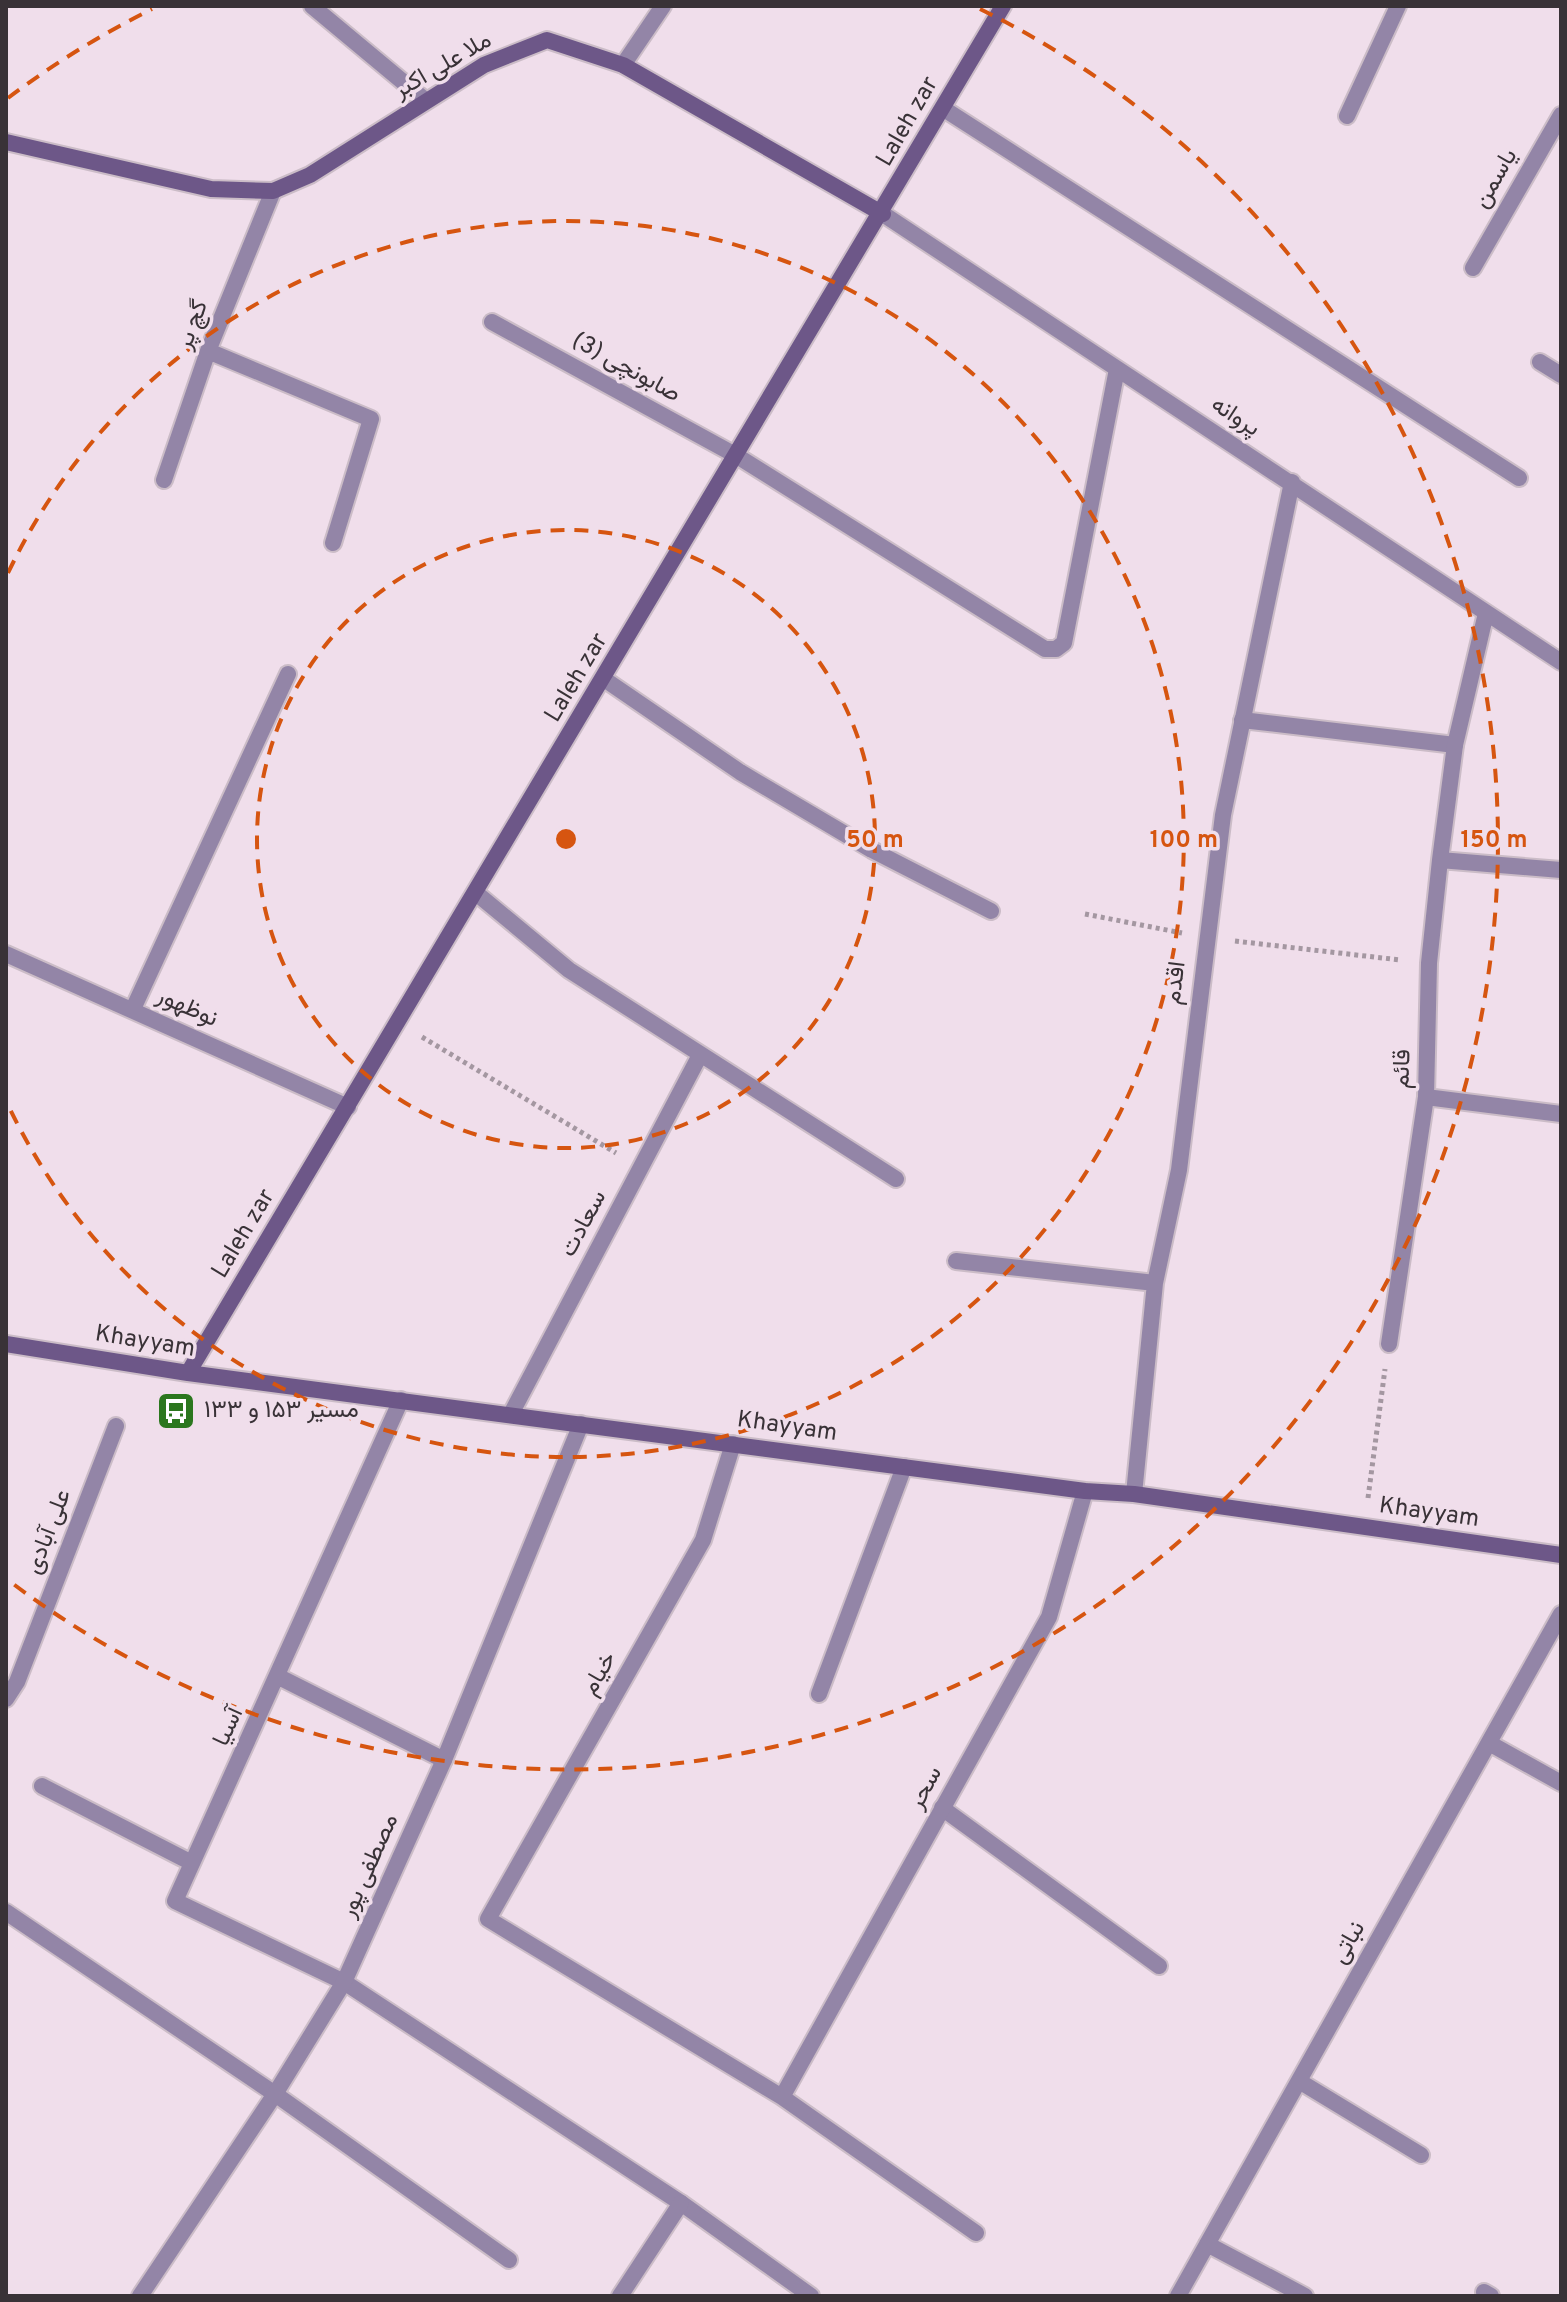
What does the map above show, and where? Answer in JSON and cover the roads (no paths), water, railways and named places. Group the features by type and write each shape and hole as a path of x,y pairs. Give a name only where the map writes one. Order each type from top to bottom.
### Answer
{"main road":[{"name":"Laleh zar","path":"188,1373 883,214 1003,6"},
{"name":"ملا علی اکبر","path":"6,142 211,189 273,191 310,175 484,65 547,40 623,65 883,214"},
{"name":"Khayyam","path":"6,1344 188,1373 1085,1491 1134,1494 1561,1555"}],"street":[{"path":"312,6 426,101"},
{"path":"623,65 663,6"},
{"path":"1347,116 1398,6"},
{"path":"944,109 1519,478"},
{"name":"یاسمن","path":"1473,268 1561,115"},
{"name":"گچ پر","path":"164,480 208,351 273,191"},
{"name":"پروانه","path":"883,214 1561,662"},
{"name":"صابونچی (3)","path":"492,322 737,456 1045,649 1056,649 1064,643 1117,369"},
{"path":"208,351 371,419 333,543"},
{"path":"1540,362 1561,375"},
{"name":"اقدم","path":"1134,1494 1155,1283 1179,1170 1223,815 1292,482"},
{"name":"قائم","path":"1389,1344 1426,1097 1429,963 1455,745 1486,613"},
{"path":"133,1009 288,674"},
{"path":"604,679 740,772 872,850 991,911"},
{"path":"1242,720 1455,745"},
{"path":"1440,860 1561,870"},
{"path":"476,893 569,970 896,1179"},
{"name":"نوظهور","path":"6,954 348,1107"},
{"name":"سعادت","path":"511,1414 700,1055"},
{"path":"1426,1097 1561,1114"},
{"path":"956,1261 1155,1283"},
{"name":"آسیا","path":"344,1982 175,1901 279,1677 401,1400"},
{"name":"مصطفی پور","path":"140,2296 275,2094 344,1982 444,1760 581,1424"},
{"name":"علی آبادی","path":"6,1699 11,1679 116,1426"},
{"name":"خیام","path":"733,1444 703,1540 488,1919 782,2097"},
{"path":"819,1694 904,1467"},
{"name":"سحر","path":"782,2097 1049,1617 1085,1491"},
{"name":"نباتی","path":"1178,2296 1561,1614"},
{"path":"279,1677 444,1760"},
{"path":"1489,1743 1561,1783"},
{"path":"42,1786 192,1863"},
{"path":"942,1808 1159,1966"},
{"path":"6,1912 275,2094 509,2260"},
{"path":"344,1982 681,2203 811,2296"},
{"path":"1299,2081 1421,2155"},
{"path":"782,2097 976,2233"},
{"path":"620,2296 681,2203"},
{"path":"1207,2244 1305,2296"}],"place":[{"name":"مسیر ۱۵۳ و ۱۳۳","path":"176,1411"}]}
